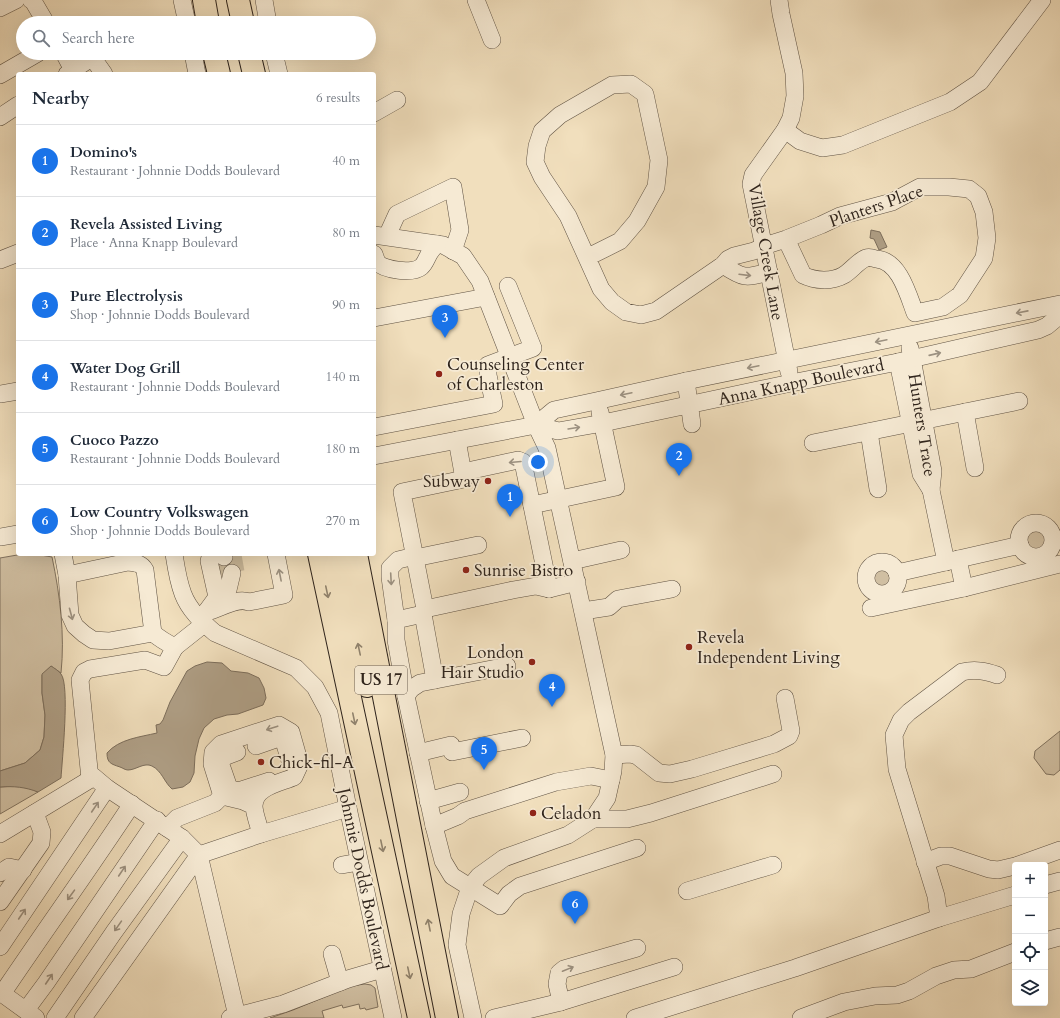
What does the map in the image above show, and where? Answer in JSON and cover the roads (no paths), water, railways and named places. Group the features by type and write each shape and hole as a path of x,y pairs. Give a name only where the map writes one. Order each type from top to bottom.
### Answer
{"highway":[{"path":"204,0 207,16"},
{"path":"238,0 241,16"},
{"path":"216,60 219,72"},
{"path":"251,60 254,72"},
{"name":"Johnnie Dodds Boulevard","path":"319,556 419,1018"},
{"path":"339,556 371,700 406,807"},
{"name":"US 17","path":"356,556 447,1018"}],"street":[{"path":"0,8 16,0"},
{"path":"31,0 42,16"},
{"path":"182,0 185,16"},
{"path":"264,0 267,16"},
{"path":"476,0 492,40"},
{"name":"Village Creek Lane","path":"779,0 794,73 795,96 793,111 785,130 752,175 751,184 791,383"},
{"path":"785,130 800,141 822,148 843,145 950,102 980,82 1042,0"},
{"path":"0,75 26,60"},
{"path":"66,60 70,72 88,60"},
{"path":"98,60 103,72"},
{"path":"194,60 197,72"},
{"path":"276,60 279,72"},
{"name":"Planters Place","path":"588,257 620,241 637,221 656,187 659,160 645,94 631,84 612,85 560,115 542,131 537,146 535,162 542,177 568,216 601,288 612,302 626,312 641,315 656,311 734,256 754,251 786,239 840,216 892,202 920,187 969,189 978,196 984,212 987,238 984,258 960,295 943,307 914,313"},
{"path":"376,112 397,100"},
{"path":"0,117 16,107"},
{"path":"453,251 460,230 452,187 398,214 381,236 443,245 453,251 463,256 480,281 536,425 547,448 614,755 613,771 607,798 593,819 568,835 504,858 479,876 470,887 460,914 457,945 473,1018"},
{"path":"786,239 803,275 809,278 826,280 838,277 845,274 866,258 881,259 891,266 904,282 914,313 908,335"},
{"path":"376,258 378,263 384,266 405,271 412,270 420,268 437,244"},
{"path":"0,260 16,254"},
{"path":"723,265 737,274 749,277 769,272"},
{"path":"376,427 494,404 488,375 488,365 533,348 508,286"},
{"path":"376,318 486,297"},
{"name":"Anna Knapp Boulevard","path":"536,425 554,410 786,360 1060,304"},
{"name":"Anna Knapp Boulevard","path":"376,456 536,425 558,431 689,406 791,383 905,361 1038,330 1047,326 1060,315"},
{"name":"Hunters Trace","path":"908,335 905,361 917,422 922,474 931,490 952,560 964,588"},
{"path":"686,381 692,424"},
{"path":"0,394 16,391"},
{"path":"532,505 616,487 603,423 596,401"},
{"path":"812,442 869,432 1019,401"},
{"path":"965,412 975,468"},
{"path":"869,432 878,489"},
{"path":"435,680 415,557 402,492 464,479 457,440"},
{"path":"463,472 518,460 523,462 549,589"},
{"path":"1037,524 1043,525 1050,531 1052,536 1052,543 1041,562 1026,554 1020,545 1020,533 1027,526 1037,524"},
{"path":"0,537 16,534"},
{"path":"478,544 398,560 390,568 396,620 396,640 406,696 428,801 443,861 452,876 500,906 509,894 520,886 637,848"},
{"path":"897,573 1020,545"},
{"path":"572,560 622,550"},
{"path":"63,556 67,575 70,615 75,626 84,634 93,640 108,641 153,633"},
{"name":"Johnnie Dodds Boulevard","path":"174,556 183,595 193,612 204,619 215,632 296,668 315,687 329,713 393,1018"},
{"path":"218,597 209,561 222,556"},
{"path":"204,619 220,619 229,610 246,606 249,602 284,595 276,556"},
{"path":"884,561 894,567 897,573 897,582 895,587 887,593 880,602 877,593 868,587 865,577 867,570 876,562 884,561"},
{"path":"67,575 128,562 136,562 142,565 145,570 153,633 161,640 175,647"},
{"path":"880,602 964,588 1041,562 1060,564"},
{"path":"90,779 80,680 84,672 90,669 145,660 164,667 175,647 204,619 218,597 228,590 229,576"},
{"path":"396,620 536,586 549,589 577,582"},
{"path":"582,606 610,607 618,599 672,589"},
{"path":"406,696 411,689 420,683 507,666"},
{"path":"939,918 936,896 896,769 894,735 901,720 962,672 981,670 997,675"},
{"path":"614,755 636,755 660,773 670,774 692,770 774,744 789,736 791,731 785,698"},
{"path":"222,796 212,764 213,752 221,744 279,725 291,732 297,771"},
{"path":"256,746 281,738 284,742 290,762 297,771"},
{"path":"418,753 522,738"},
{"path":"238,752 224,757 221,760 221,765 230,788 238,791 297,771"},
{"path":"261,834 254,806 258,795 262,790 297,771"},
{"path":"593,819 627,819 651,813 773,774"},
{"path":"434,826 458,816 465,811 556,782 591,776 611,780"},
{"path":"0,834 94,777 107,788 182,838 199,855 235,1017 283,1004 340,982 382,969"},
{"path":"0,947 107,788"},
{"path":"428,801 460,792"},
{"path":"222,796 243,801 254,806"},
{"path":"132,804 80,883 1,993 31,1014 46,983 162,824 215,803 222,796"},
{"path":"83,1018 199,855 261,834 348,808"},
{"path":"0,902 41,843 42,832 35,813"},
{"path":"55,1018 114,932 182,838"},
{"path":"1027,862 1060,850"},
{"path":"925,862 941,856 950,856 989,869 1002,870 1012,867"},
{"path":"342,865 360,862"},
{"path":"687,891 773,865"},
{"path":"0,873 9,867 23,870"},
{"path":"1048,884 1060,881"},
{"path":"635,1018 795,968 939,918 1012,895"},
{"path":"1048,940 1060,937"},
{"path":"561,1002 557,984 559,973 564,969 637,948"},
{"path":"802,1018 844,1002 875,996 898,995 909,991 936,976 954,970 971,968 1012,953"},
{"path":"332,954 340,982"},
{"path":"494,1018 561,1002 674,967"}],"tunnel":[{"path":"233,556 236,572"},
{"path":"218,558 222,576"}],"place":[{"name":"Pure Electrolysis","path":"445,338"},
{"name":"Counseling Center of Charleston","path":"439,374"},
{"name":"Revela Assisted Living","path":"679,476"},
{"name":"Subway","path":"488,481"},
{"name":"Domino's","path":"510,517"},
{"name":"Sunrise Bistro","path":"466,570"},
{"name":"Revela Independent Living","path":"689,647"},
{"name":"London Hair Studio","path":"532,662"},
{"name":"Water Dog Grill","path":"552,707"},
{"name":"Chick-fil-A","path":"261,762"},
{"name":"Cuoco Pazzo","path":"484,770"},
{"name":"Celadon","path":"533,813"},
{"name":"Low Country Volkswagen","path":"575,924"}]}
